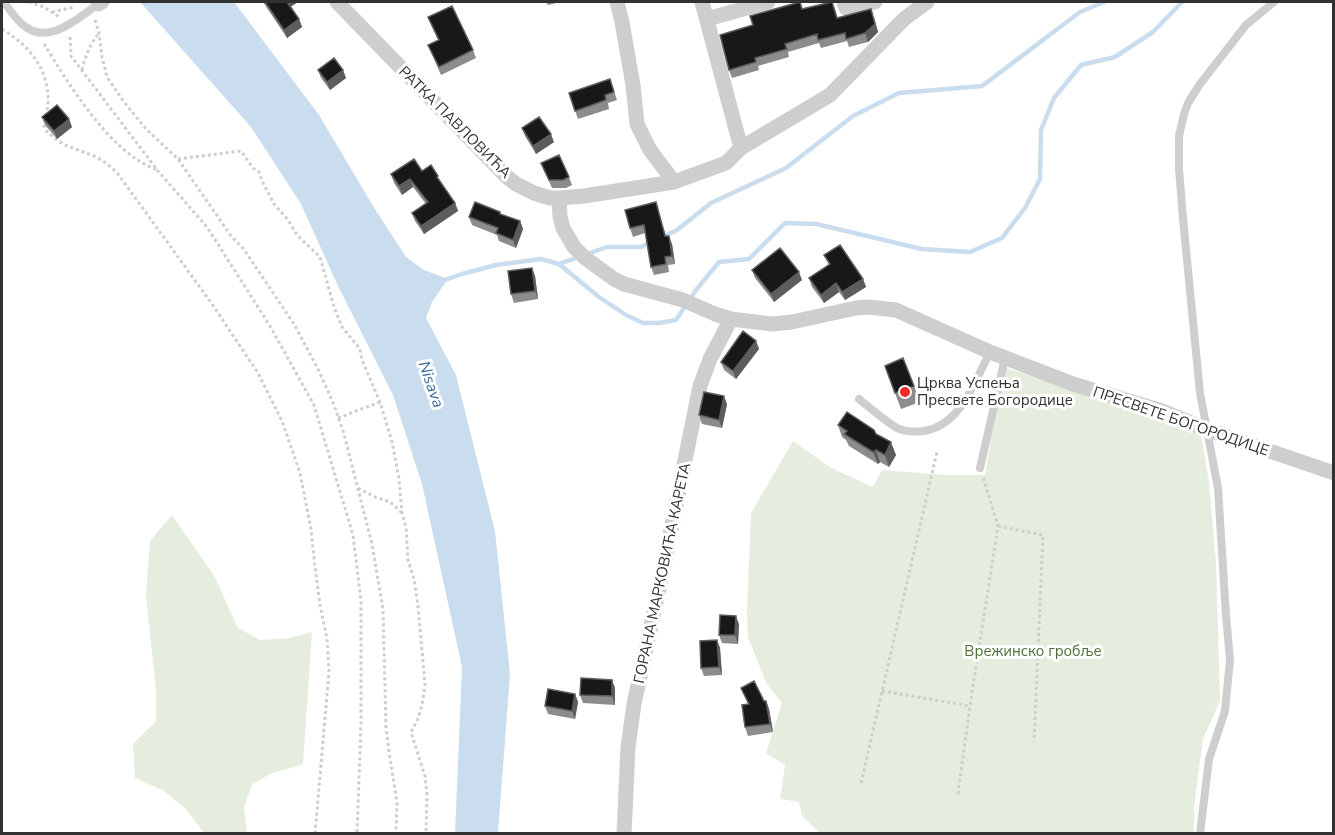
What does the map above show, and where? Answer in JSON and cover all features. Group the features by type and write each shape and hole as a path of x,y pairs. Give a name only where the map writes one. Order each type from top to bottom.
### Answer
{"street":[{"name":"РАТКА ПАВЛОВИЋА","path":"337,2 507,177 534,193 550,198 674,182 726,163 741,148 830,95 918,4"},
{"path":"617,2 633,85 637,124 650,150 674,182"},
{"path":"702,2 741,148"},
{"path":"706,19 768,2"},
{"path":"844,2 846,8 875,2"},
{"name":"ПРЕСВЕТЕ БОГОРОДИЦЕ","path":"559,198 563,228 568,239 583,256 624,284 687,302 731,319 772,324 856,308 896,310 990,352 1072,384 1162,411 1208,430 1334,473"},
{"name":"ГОРАНА МАРКОВИЋА КАРЕТА","path":"624,834 628,747 634,704 700,387 710,359 731,319"}],"lane":[{"path":"4,2 21,24 36,32 46,34 69,24 97,5"},
{"path":"1200,834 1209,759 1225,711 1230,660 1218,488 1200,393 1183,219 1179,147 1181,125 1188,103 1200,84 1246,25 1274,2"},
{"path":"859,399 897,428 921,432 933,429 944,424 961,407 990,352"},
{"path":"981,468 1005,358"}],"path":[{"path":"29,2 44,7 69,24 71,56 158,171 207,227 270,326 314,405 353,535 361,601 361,723 357,834"},
{"path":"97,5 102,57 107,76 146,129 178,159 231,236 243,248 294,324 319,371 338,418 372,544 383,609 386,727 397,802 396,834"},
{"path":"2,29 26,46 40,67 47,91 45,128 56,140 94,156 118,174 188,269 237,341 258,373 282,421 300,473 306,501 327,639 329,672 315,834"},
{"path":"36,32 76,95 100,125 126,152 139,162 158,171"},
{"path":"82,70 93,39 99,33"},
{"path":"178,159 241,151 253,168 259,172 274,204 297,235 320,257 342,327 360,349 362,360 380,402 398,470 408,560 414,579 418,606 425,685 418,719 411,732 425,776 428,795 426,834"},
{"path":"338,418 380,402"},
{"path":"861,783 937,452"},
{"path":"958,794 998,526 981,468"},
{"path":"358,488 390,502 402,513"},
{"path":"998,526 1043,535 1034,742"},
{"path":"882,691 970,706"}],"green space":[{"name":"Врежинско гробље","path":"1003,367 1133,408 1201,434 1209,482 1216,562 1220,701 1203,739 1194,807 1194,833 818,833 802,816 799,802 780,799 785,765 766,753 782,703 767,684 748,638 751,513 793,441 831,468 873,487 882,470 946,475 985,475"},
{"path":"172,515 215,577 237,627 260,640 289,638 312,632 303,764 270,774 252,784 244,808 247,833 204,833 186,809 164,791 135,778 133,744 156,721 156,691 146,595 150,541"}],"water":[{"name":"Nisava","path":"140,2 234,2 319,115 406,257 424,270 448,279 432,302 426,318 456,375 495,531 510,674 498,833 455,833 462,667 422,484 393,395 339,288 301,204 251,127"}],"building":[{"path":"265,2 287,2 299,19 284,30"},
{"path":"800,2 802,9 832,2 837,18 871,9 875,24 865,33 846,39 845,33 818,40 817,34 785,44 787,49 755,58 756,62 729,70 720,35 753,25 750,16"},
{"path":"452,6 473,50 439,67 428,45 439,40 428,17"},
{"path":"334,58 343,70 327,82 318,70"},
{"path":"610,79 614,92 605,95 606,100 575,111 569,93"},
{"path":"57,105 69,119 54,131 42,117"},
{"path":"539,117 551,134 533,146 522,128"},
{"path":"559,155 569,177 563,180 549,180 541,163"},
{"path":"414,159 422,171 431,165 455,203 421,226 412,213 428,202 410,179 399,186 391,174"},
{"path":"475,202 520,221 513,240 496,233 498,228 469,217"},
{"path":"656,202 665,236 669,236 672,256 665,257 666,264 651,267 644,225 630,228 625,210"},
{"path":"840,245 863,279 842,292 836,283 821,295 809,278 830,264 824,255"},
{"path":"780,248 799,272 771,294 752,270"},
{"path":"532,268 535,291 511,294 508,271"},
{"path":"743,331 756,341 733,371 721,362"},
{"path":"903,358 914,386 895,393 885,366"},
{"path":"704,392 724,396 719,420 699,415"},
{"path":"847,412 874,430 876,434 891,442 885,455 876,450 873,452 844,434 847,431 838,425"},
{"path":"720,615 736,616 735,635 719,635"},
{"path":"717,640 719,667 701,668 700,641"},
{"path":"581,678 612,680 612,696 580,695"},
{"path":"754,681 766,701 770,724 745,727 742,705 749,704 741,688"},
{"path":"548,689 575,694 572,711 545,706"}],"waterway":[{"path":"660,238 677,230 711,203 786,168 853,116 899,93 982,86 1080,12 1104,2"},
{"path":"442,281 496,265 541,259 559,264 599,297 626,315 643,323 659,323 676,320 696,290 719,262 749,259 785,223 816,224 922,249 970,252 1002,238 1025,208 1040,179 1041,130 1054,98 1081,65 1115,57 1153,32 1182,2"},
{"path":"559,264 607,247 641,247 653,241"}],"place":[{"name":"Црква Успења Пресвете Богородице","path":"905,392"}]}
